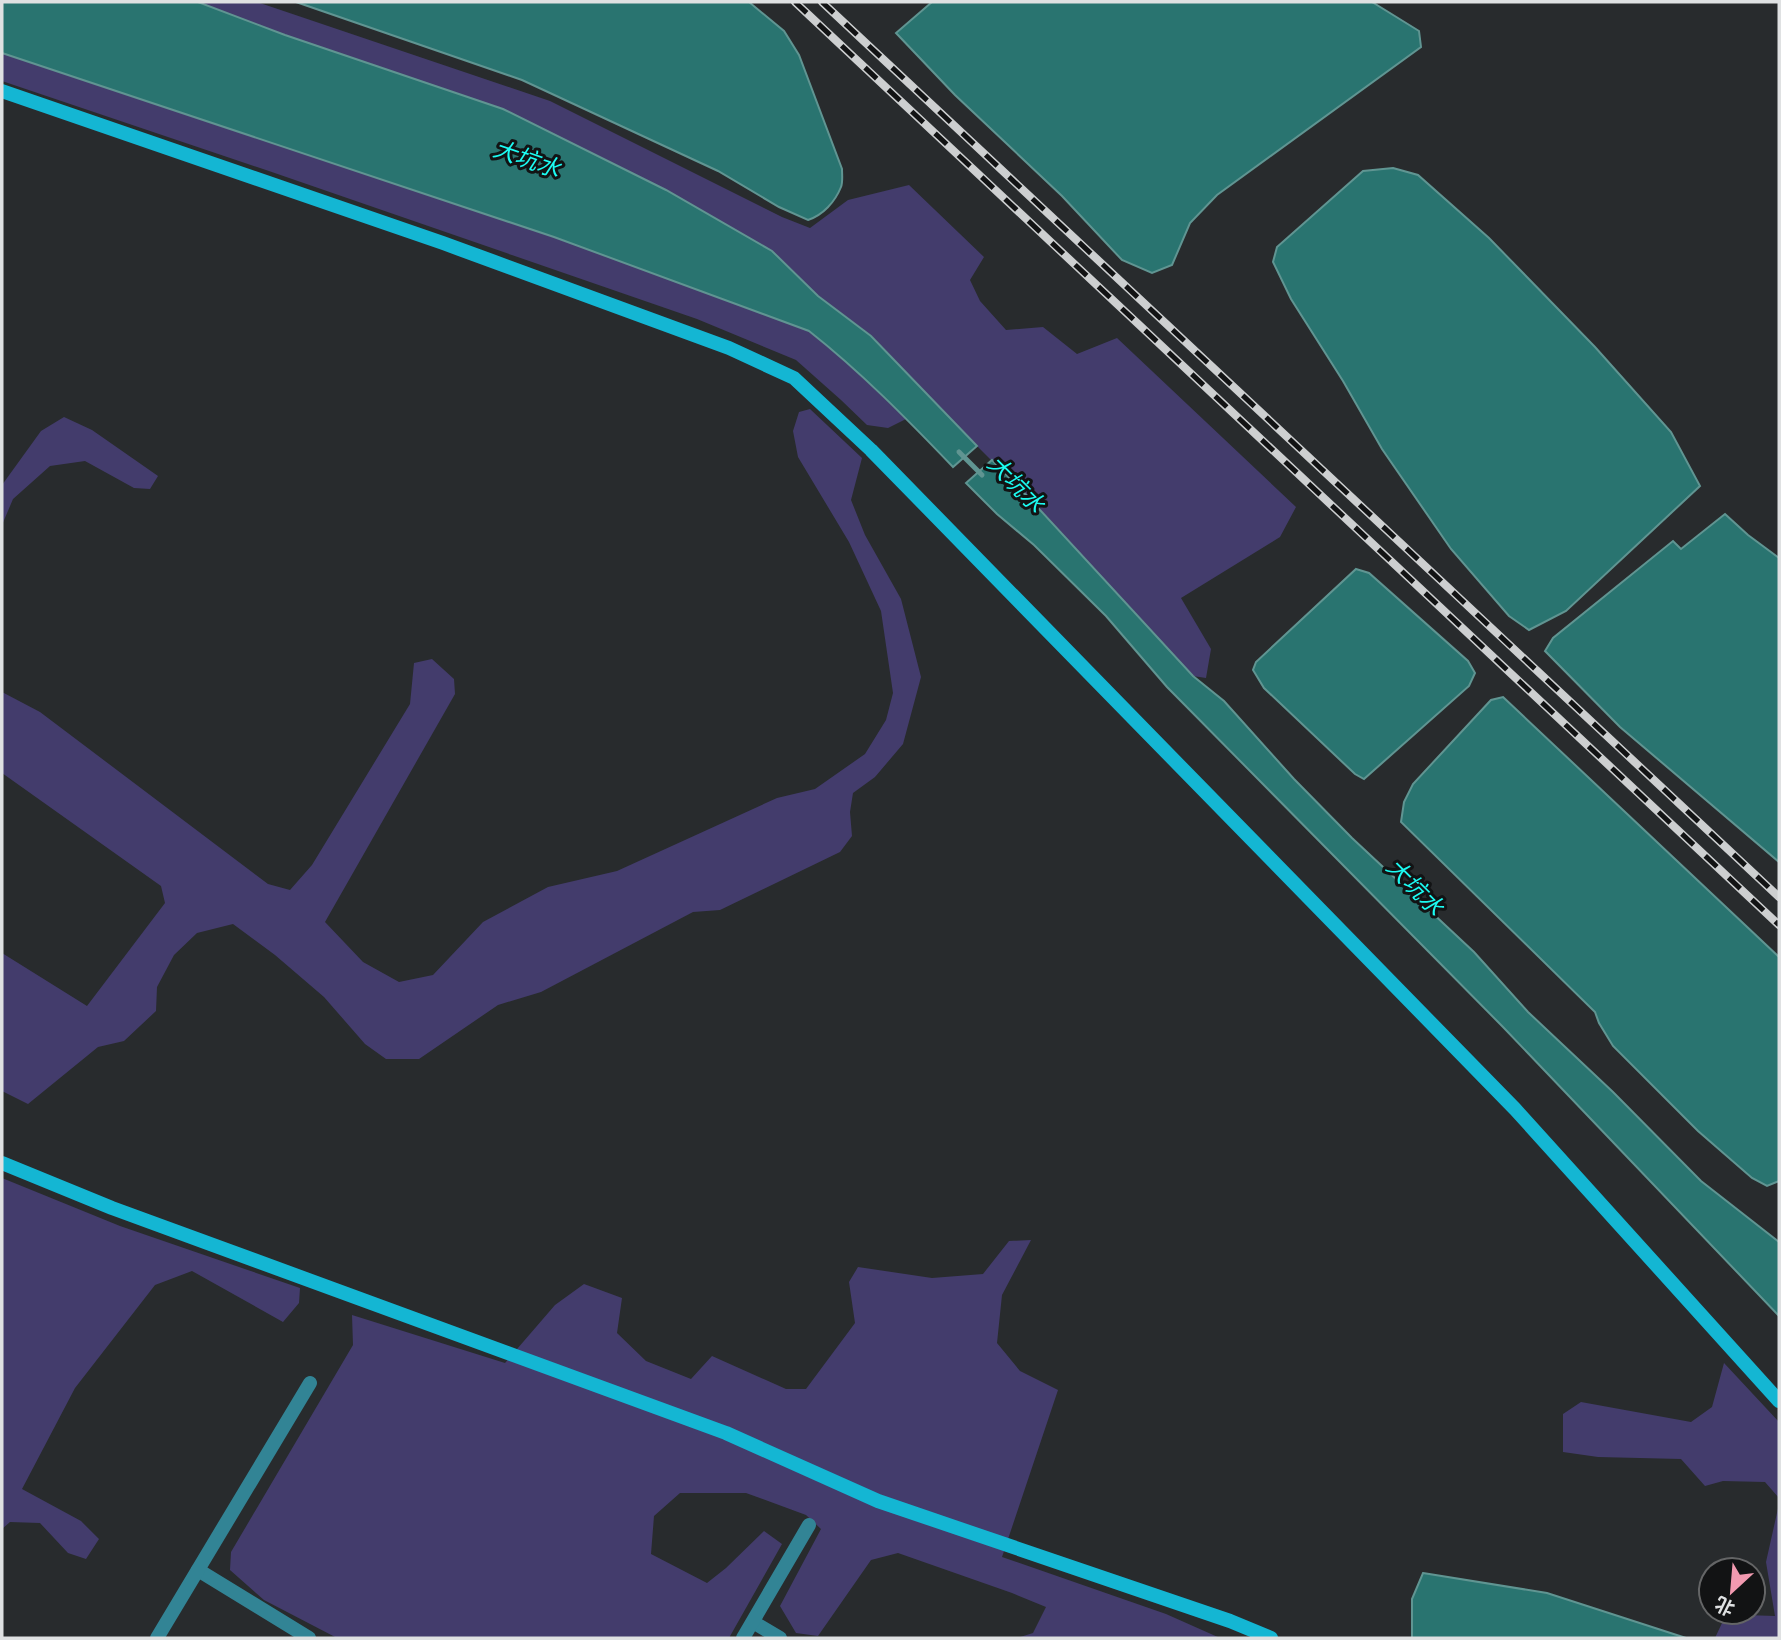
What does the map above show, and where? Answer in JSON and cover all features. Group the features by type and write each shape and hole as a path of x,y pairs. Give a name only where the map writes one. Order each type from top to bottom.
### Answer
{"street":[{"path":"2,91 443,243 729,348 793,378 871,450 1515,1109 1779,1401"},
{"path":"2,1163 112,1208 726,1433 878,1501 1230,1621 1271,1638"},
{"path":"157,1638 310,1383"},
{"path":"743,1638 809,1525"},
{"path":"198,1570 309,1638"},
{"path":"753,1622 780,1638"}],"shaded area":[{"path":"198,2 257,2 550,101 782,217 810,228 848,200 909,185 984,257 970,280 980,301 1006,330 1043,327 1077,354 1117,338 1296,507 1280,537 1181,598 1211,649 1206,678 1193,676 1029,498 872,336 818,296 772,251 666,190 503,109 285,35"},
{"path":"2,53 554,237 809,331 836,352 906,419 888,428 867,425 796,360 697,319 2,81"},
{"path":"810,409 862,458 851,500 865,535 901,599 921,677 903,744 875,777 853,793 850,812 852,836 840,852 720,910 693,912 541,992 498,1005 419,1059 386,1059 365,1044 324,997 275,955 233,924 197,933 174,955 157,987 156,1011 124,1041 98,1047 28,1104 2,1091 2,953 87,1006 165,903 161,886 2,773 2,692 40,712 268,884 290,890 312,865 410,704 414,663 432,659 454,679 455,694 325,922 363,962 399,982 433,975 483,922 548,887 617,871 777,798 815,789 865,754 886,720 893,693 881,611 849,542 798,457 793,431 799,412"},
{"path":"64,417 92,430 158,476 150,489 134,488 85,461 50,466 13,499 2,525 2,485 41,431"},
{"path":"2,1178 120,1226 300,1288 299,1303 283,1322 192,1271 155,1285 75,1388 22,1489 81,1521 99,1539 86,1559 68,1553 40,1523 10,1522 2,1529"},
{"path":"1031,1240 1002,1295 997,1343 1020,1371 1058,1390 1002,1557 1166,1614 1220,1638 1017,1638 1033,1633 1046,1607 898,1553 871,1560 818,1636 796,1633 780,1606 821,1529 806,1515 746,1493 680,1493 654,1516 651,1554 707,1583 764,1531 782,1544 729,1638 337,1638 264,1600 230,1570 231,1552 353,1345 352,1315 505,1363 555,1305 584,1284 622,1298 617,1333 646,1361 691,1379 712,1356 786,1389 806,1389 855,1323 849,1282 858,1267 932,1278 983,1274 1009,1241"},
{"path":"1724,1363 1779,1422 1779,1498 1765,1482 1723,1481 1705,1486 1681,1459 1598,1457 1563,1452 1563,1414 1581,1402 1691,1422 1712,1407"},
{"path":"1779,1504 1779,1638 1715,1638 1721,1626 1767,1626 1767,1616 1775,1616 1767,1558"}],"water":[{"path":"2,2 198,2 285,35 503,109 666,190 772,251 818,296 871,336 977,446 953,467 865,379 809,331 554,237 2,53"},
{"path":"296,2 749,2 784,31 799,55 842,169 841,187 828,207 808,220 779,207 718,171 522,80"},
{"path":"932,2 1372,2 1419,31 1421,47 1217,195 1190,223 1172,265 1152,273 1122,260 1062,196 955,95 896,33"},
{"path":"1393,168 1418,175 1489,238 1595,347 1671,432 1700,486 1566,611 1529,630 1509,616 1451,549 1382,449 1291,299 1273,262 1277,247 1363,171"},
{"path":"992,460 1193,676 1224,701 1294,779 1352,838 1474,952 1528,1012 1613,1092 1701,1181 1779,1242 1779,1316 1503,1027 1167,687 1106,616 966,483"},
{"path":"1725,514 1779,558 1779,862 1620,727 1545,651 1553,638 1673,541 1681,549"},
{"path":"1356,569 1369,573 1468,661 1475,673 1469,686 1364,779 1355,774 1264,688 1253,670 1256,662"},
{"path":"1503,697 1779,957 1779,1181 1767,1186 1752,1178 1698,1131 1613,1046 1595,1012 1401,822 1404,802 1413,784 1491,700"},
{"path":"1423,1573 1547,1593 1686,1638 1412,1638 1412,1599"}],"waterway":[{"name":"大坑水","path":"959,452 982,475"}],"railway":[{"path":"795,2 1779,925"},
{"path":"822,2 1779,897"}]}
